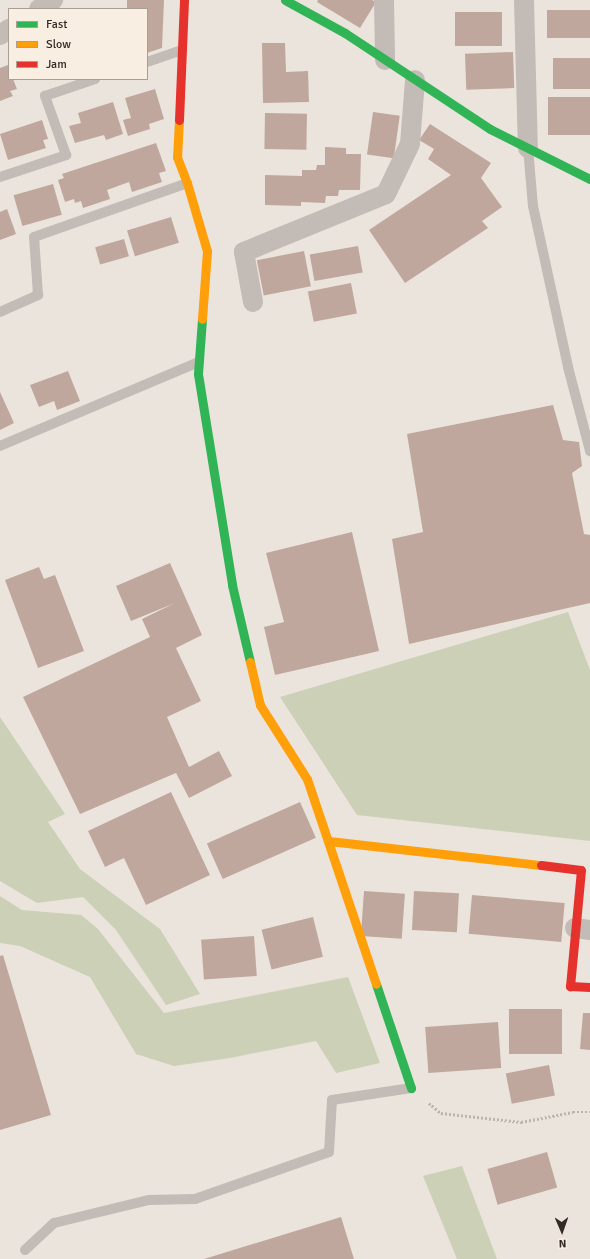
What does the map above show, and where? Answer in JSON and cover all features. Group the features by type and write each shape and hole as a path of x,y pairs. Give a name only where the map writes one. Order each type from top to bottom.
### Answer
{"street":[{"path":"41,8 53,0"},
{"path":"184,0 177,157 187,183 207,251 198,374 232,585 260,705 308,779 411,1088"},
{"path":"285,0 345,33 490,129 590,179"},
{"path":"384,0 385,60"},
{"path":"524,0 528,148"},
{"path":"253,302 244,252 386,194 410,144 416,80"},
{"path":"329,841 581,870 583,929 570,986 590,987"}],"lane":[{"path":"148,62 182,50"},
{"path":"0,177 66,155 45,96 92,80"},
{"path":"528,148 533,206 568,367 590,452"},
{"path":"0,312 38,295 34,237 187,183"},
{"path":"0,446 199,362"},
{"path":"24,1250 54,1222 149,1200 195,1199 329,1152 332,1100 411,1088"}],"path":[{"path":"411,1088 441,1113 521,1122 573,1112 590,1112"}],"green space":[{"path":"568,612 590,670 590,841 357,815 280,697"},
{"path":"0,717 65,814 48,822 80,869 160,929 200,994 166,1005 116,930 83,897 37,903 0,881"},
{"path":"0,896 22,910 81,915 98,929 164,1013 348,977 380,1063 336,1073 316,1041 230,1058 174,1066 136,1054 90,977 20,946 0,943"},
{"path":"462,1166 497,1259 457,1259 423,1176"}],"building":[{"path":"127,0 164,0 162,48 148,53 148,8 127,8"},
{"path":"318,0 372,0 376,2 360,28 317,2"},
{"path":"547,10 590,10 590,38 547,38"},
{"path":"455,12 502,12 502,46 455,46"},
{"path":"262,43 285,43 286,72 308,71 309,102 263,103"},
{"path":"513,52 514,88 466,90 465,54"},
{"path":"553,58 590,58 590,89 553,89"},
{"path":"8,65 8,80 13,80 17,89 10,91 13,96 0,101 0,68"},
{"path":"155,89 164,119 149,124 150,129 128,136 123,120 131,118 125,98"},
{"path":"548,97 590,97 590,135 548,135"},
{"path":"113,102 123,134 106,140 104,135 75,143 69,126 81,123 78,113"},
{"path":"373,112 400,116 394,158 367,155"},
{"path":"265,113 307,114 306,150 264,149"},
{"path":"42,120 48,139 43,140 46,148 8,160 0,134"},
{"path":"430,124 491,163 481,178 502,207 482,221 488,228 405,283 369,230 451,175 428,159 434,149 419,140"},
{"path":"156,143 166,171 159,173 162,182 132,192 129,182 107,190 110,199 83,208 81,201 75,203 74,199 65,202 58,180 64,178 62,174"},
{"path":"325,147 346,148 346,154 361,154 360,190 339,190 338,196 326,196 325,203 301,202 301,206 265,205 265,175 302,176 302,170 316,170 317,165 325,165"},
{"path":"53,184 62,215 22,226 14,195"},
{"path":"7,209 16,234 0,240 0,212"},
{"path":"171,217 179,243 135,256 127,230"},
{"path":"124,239 129,256 100,265 95,247"},
{"path":"358,246 363,273 314,281 310,255"},
{"path":"304,251 311,286 264,295 257,260"},
{"path":"351,283 357,313 314,322 308,291"},
{"path":"68,371 80,401 57,410 54,401 39,407 30,385"},
{"path":"0,392 14,423 0,430"},
{"path":"553,405 563,440 579,442 582,466 572,473 584,534 590,535 590,603 409,644 392,539 423,532 407,434"},
{"path":"352,532 379,651 275,675 264,627 284,622 266,553"},
{"path":"170,563 202,635 176,648 201,701 167,717 189,767 219,751 232,776 189,798 176,773 80,814 23,697 150,637 142,619 175,603 131,621 116,586"},
{"path":"39,567 44,579 55,575 84,651 38,668 5,580"},
{"path":"171,792 210,875 146,905 124,858 105,867 88,831"},
{"path":"300,802 316,838 223,879 207,843"},
{"path":"364,891 405,894 402,939 361,936"},
{"path":"414,891 459,893 457,932 412,930"},
{"path":"472,895 565,903 561,942 469,934"},
{"path":"313,917 323,957 271,970 262,930"},
{"path":"254,936 257,976 204,980 201,940"},
{"path":"3,955 51,1115 0,1130 0,956"},
{"path":"509,1009 562,1009 562,1054 509,1054"},
{"path":"583,1013 590,1013 590,1050 580,1049"},
{"path":"498,1022 501,1068 428,1073 425,1027"},
{"path":"549,1065 555,1095 512,1104 506,1073"},
{"path":"547,1152 557,1188 498,1205 487,1169"},
{"path":"341,1217 354,1259 204,1259"}],"traffic: fast":[{"path":"285,0 345,33 490,129 590,179"},
{"path":"202,319 198,374 232,585 250,662"},
{"path":"376,984 411,1088"}],"traffic: slow":[{"path":"179,120 177,157 187,183 207,251 202,319"},
{"path":"250,662 260,705 307,779 376,984"},
{"path":"329,841 541,865"}],"traffic: jam":[{"path":"179,120 184,0"},
{"path":"541,865 581,870 570,986 590,987"}]}
